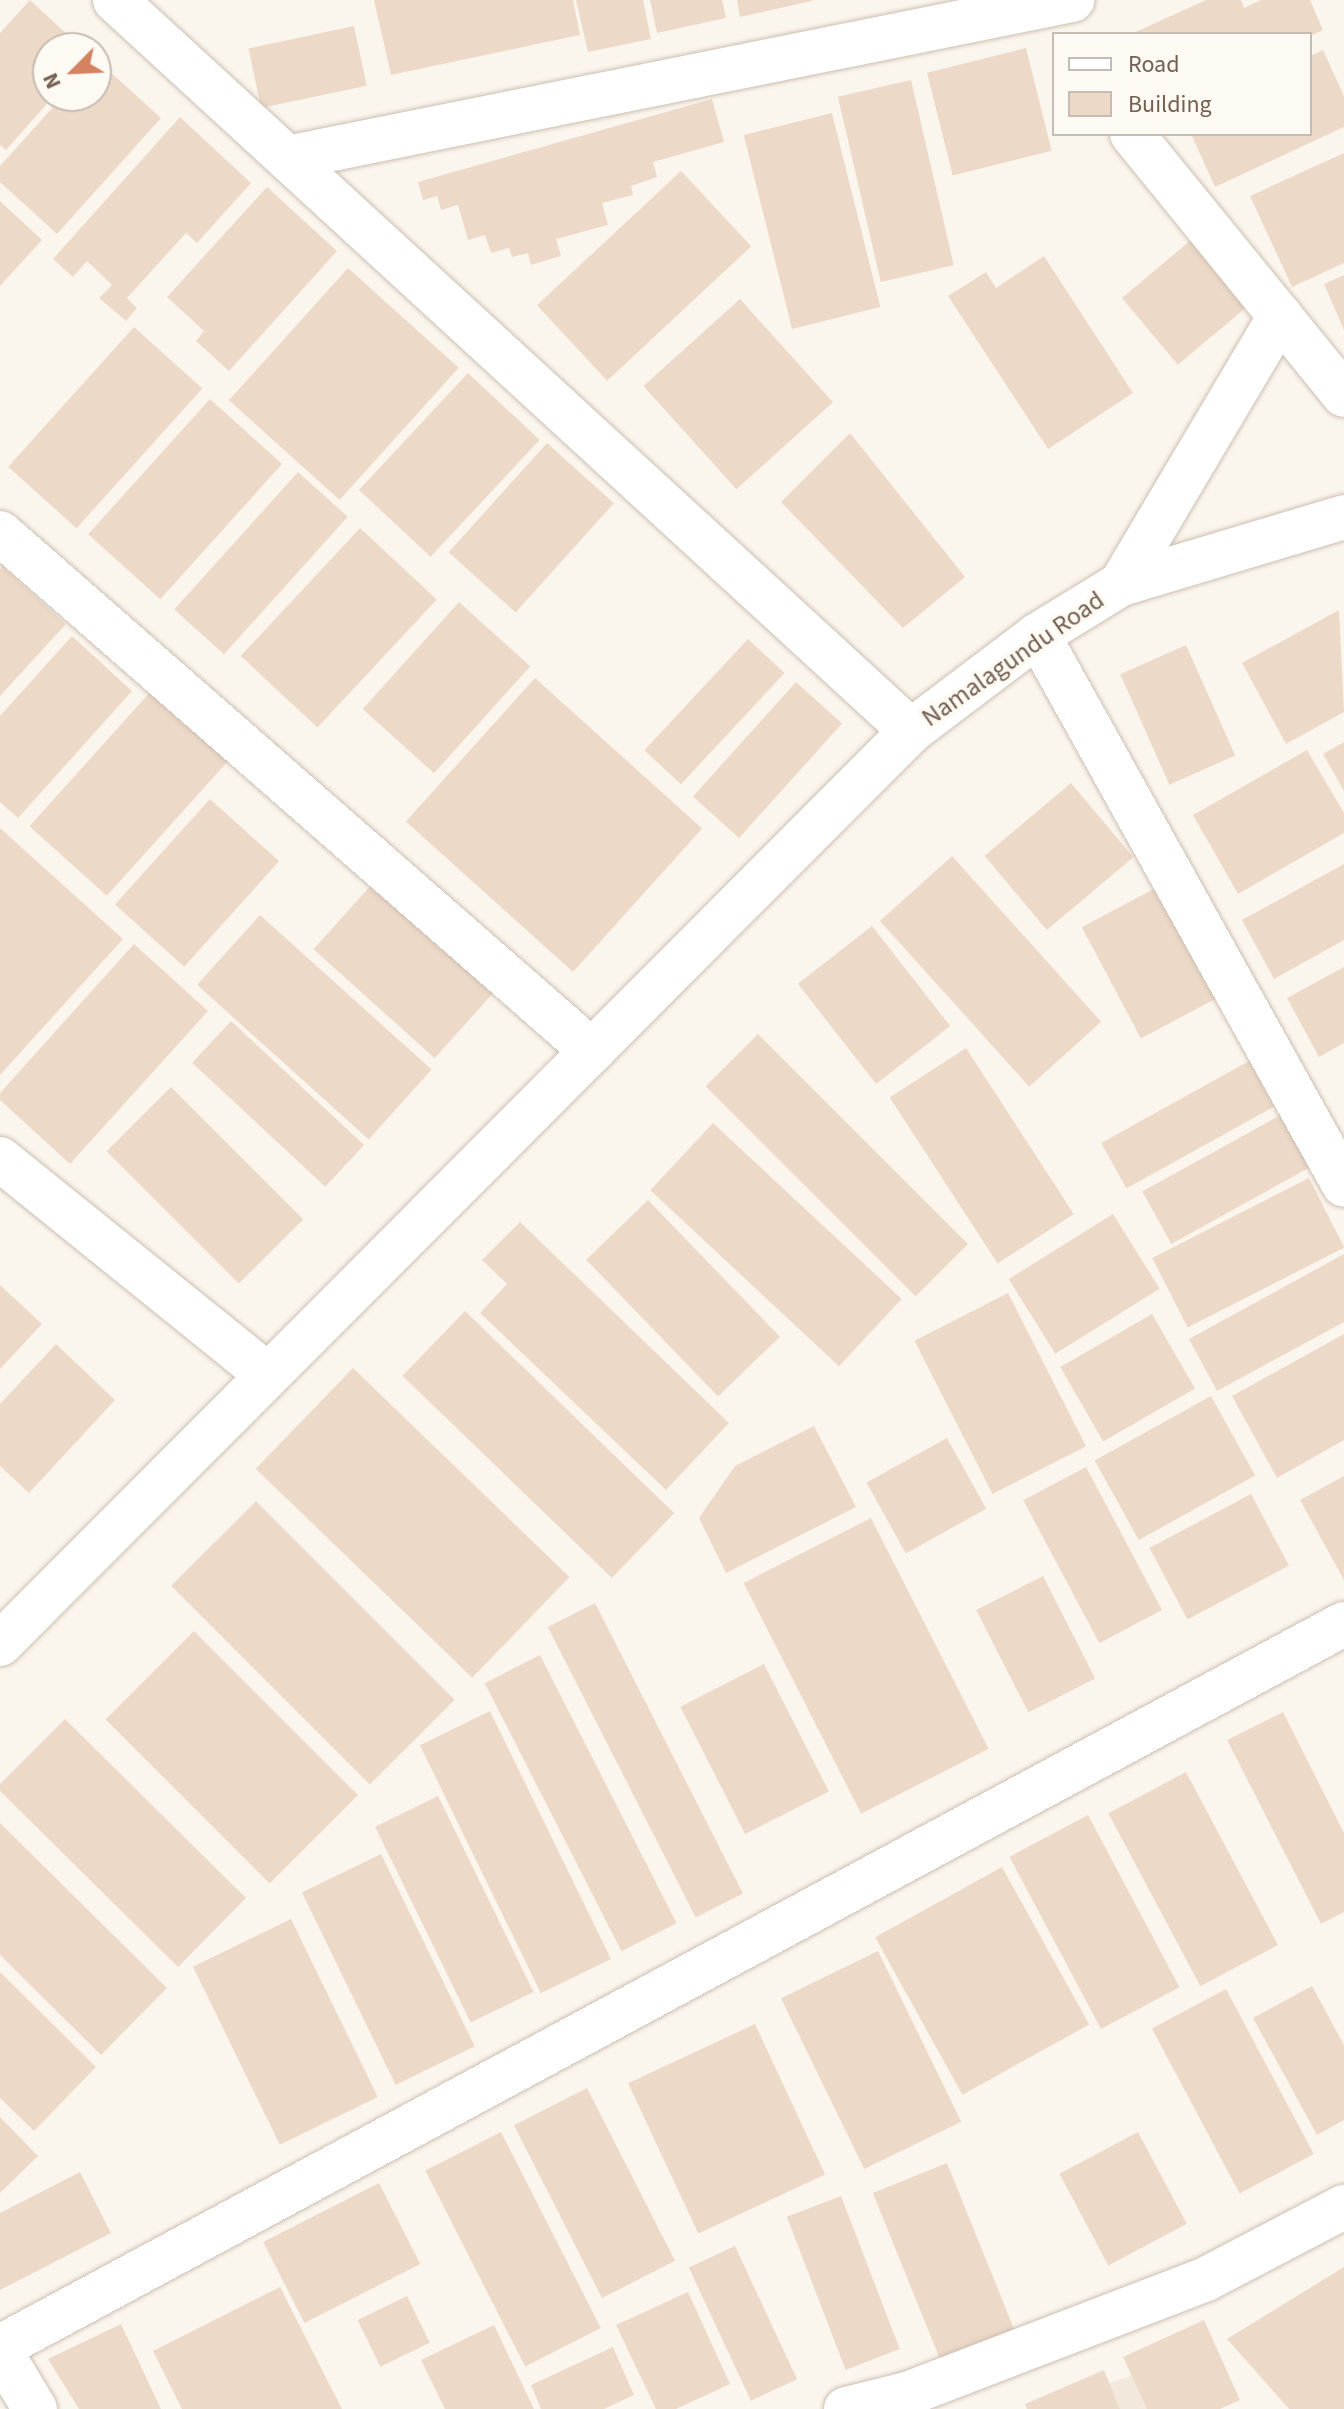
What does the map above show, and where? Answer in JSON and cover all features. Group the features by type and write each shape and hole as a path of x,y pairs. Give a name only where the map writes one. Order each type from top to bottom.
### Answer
{"street":[{"path":"115,0 292,157 911,731"},
{"path":"292,157 1053,16"},
{"path":"1134,136 1344,395"},
{"path":"1121,584 1280,316"},
{"name":"Namalagundu Road","path":"0,1644 911,731 1038,635 1121,584 1344,517"},
{"path":"0,533 592,1051"},
{"path":"1038,635 1344,1185"},
{"path":"0,1159 268,1375"},
{"path":"35,2409 0,2349 1344,1624"},
{"path":"846,2409 907,2394 1206,2279 1344,2207"}],"shaded area":[{"path":"1159,2367 1191,2409 1027,2409"}],"building":[{"path":"30,0 65,32 32,32 32,112 40,112 6,150 0,145 0,33"},
{"path":"374,0 573,0 580,35 391,75"},
{"path":"576,0 643,0 651,39 588,52"},
{"path":"650,0 722,0 726,18 657,33"},
{"path":"737,0 812,0 812,1 740,17"},
{"path":"1206,0 1241,0 1244,8 1261,0 1310,0 1323,30 1312,35 1312,32 1135,32"},
{"path":"354,26 367,86 261,108 248,48"},
{"path":"1026,48 1052,151 953,176 927,73"},
{"path":"1323,50 1344,96 1344,127 1215,187 1192,136 1312,136 1312,55"},
{"path":"112,74 161,118 57,234 0,182 0,166 49,112 112,112"},
{"path":"911,80 954,265 881,282 838,97"},
{"path":"712,99 724,142 653,162 657,177 631,186 633,195 602,203 608,225 556,239 561,256 531,265 528,253 512,257 509,248 491,253 485,235 468,240 458,205 441,210 437,196 423,200 418,182"},
{"path":"832,113 880,307 792,329 744,135"},
{"path":"180,117 251,183 197,243 186,233 127,298 137,308 126,321 99,298 112,285 87,261 73,277 53,259"},
{"path":"1344,153 1344,263 1292,287 1250,196"},
{"path":"681,171 751,246 607,381 537,305"},
{"path":"267,187 337,251 229,371 196,341 204,331 167,297"},
{"path":"0,201 42,240 0,286"},
{"path":"1197,235 1253,302 1178,365 1122,298"},
{"path":"1044,256 1133,393 1048,449 948,296 986,272 996,288"},
{"path":"348,268 459,368 340,500 229,400"},
{"path":"1344,275 1344,330 1324,284"},
{"path":"740,299 833,402 736,489 643,386"},
{"path":"134,327 202,389 77,528 8,467"},
{"path":"468,373 540,440 431,557 359,490"},
{"path":"210,399 282,464 160,599 88,534"},
{"path":"850,433 965,577 903,628 781,502"},
{"path":"547,443 614,503 516,612 449,552"},
{"path":"298,472 348,517 224,654 174,609"},
{"path":"360,528 437,600 317,728 241,656"},
{"path":"2,566 66,624 0,696 0,569"},
{"path":"459,602 530,666 434,773 363,709"},
{"path":"1339,610 1344,712 1286,744 1242,663"},
{"path":"72,636 132,691 18,818 0,802 0,716"},
{"path":"748,639 785,673 681,784 644,750"},
{"path":"1186,645 1235,756 1169,785 1120,674"},
{"path":"535,678 702,829 573,972 406,821"},
{"path":"162,679 239,749 107,896 30,826"},
{"path":"796,682 842,723 739,838 693,796"},
{"path":"1344,742 1344,791 1323,754"},
{"path":"1307,750 1344,813 1344,833 1238,894 1193,815"},
{"path":"1071,783 1133,857 1047,930 984,856"},
{"path":"210,799 279,861 184,967 115,905"},
{"path":"0,828 123,939 0,1075"},
{"path":"952,856 1101,1022 1029,1087 880,921"},
{"path":"1344,864 1344,940 1274,979 1242,920"},
{"path":"373,883 494,992 435,1058 313,949"},
{"path":"1163,884 1222,995 1141,1038 1082,927"},
{"path":"260,915 432,1070 369,1139 197,985"},
{"path":"872,926 950,1026 876,1084 798,984"},
{"path":"134,944 208,1011 70,1164 0,1100 0,1093"},
{"path":"1344,967 1344,1043 1319,1057 1287,998"},
{"path":"231,1021 364,1145 325,1187 192,1063"},
{"path":"758,1034 968,1244 916,1296 706,1086"},
{"path":"966,1048 1074,1214 998,1264 890,1098"},
{"path":"1249,1061 1274,1106 1126,1188 1101,1143"},
{"path":"171,1087 303,1219 239,1284 107,1151"},
{"path":"1284,1113 1313,1165 1171,1244 1142,1192"},
{"path":"713,1123 902,1299 839,1366 650,1190"},
{"path":"1309,1178 1344,1248 1188,1327 1152,1258"},
{"path":"648,1200 780,1337 718,1396 586,1260"},
{"path":"1113,1214 1160,1289 1055,1354 1009,1279"},
{"path":"520,1222 729,1423 666,1490 480,1313 507,1284 482,1260"},
{"path":"1344,1254 1344,1322 1217,1391 1189,1339"},
{"path":"0,1285 42,1324 0,1369"},
{"path":"1008,1293 1086,1446 993,1494 914,1341"},
{"path":"465,1311 674,1513 612,1578 402,1376"},
{"path":"1152,1314 1195,1388 1103,1441 1060,1367"},
{"path":"1344,1334 1344,1440 1277,1478 1232,1396"},
{"path":"56,1344 115,1400 29,1493 0,1466 0,1404"},
{"path":"353,1368 570,1577 472,1678 256,1469"},
{"path":"1211,1396 1255,1476 1139,1540 1095,1460"},
{"path":"814,1426 856,1507 726,1573 699,1518 735,1466"},
{"path":"947,1438 986,1509 906,1553 867,1483"},
{"path":"1086,1467 1162,1610 1099,1643 1023,1500"},
{"path":"1344,1476 1344,1580 1300,1500"},
{"path":"1251,1494 1289,1566 1187,1620 1149,1548"},
{"path":"256,1501 455,1700 370,1785 171,1586"},
{"path":"871,1518 989,1749 861,1814 744,1583"},
{"path":"1043,1576 1095,1678 1028,1713 976,1610"},
{"path":"595,1603 743,1893 696,1918 548,1627"},
{"path":"194,1631 358,1795 270,1883 106,1719"},
{"path":"540,1655 677,1923 621,1951 485,1683"},
{"path":"764,1664 829,1791 745,1834 680,1707"},
{"path":"490,1711 611,1959 541,1993 420,1745"},
{"path":"1283,1712 1344,1833 1344,1912 1321,1924 1227,1740"},
{"path":"65,1719 246,1898 178,1967 0,1791 0,1784"},
{"path":"1186,1772 1278,1945 1200,1986 1108,1813"},
{"path":"438,1796 534,1992 471,2023 375,1827"},
{"path":"1088,1815 1180,1987 1101,2029 1009,1857"},
{"path":"0,1823 167,1988 101,2055 0,1955"},
{"path":"381,1854 475,2046 396,2085 302,1893"},
{"path":"1002,1867 1089,2024 962,2095 875,1937"},
{"path":"291,1919 378,2097 280,2145 193,1967"},
{"path":"878,1951 961,2122 864,2169 781,1998"},
{"path":"0,1972 96,2067 34,2131 0,2098"},
{"path":"1312,1986 1344,2045 1344,2120 1317,2135 1253,2018"},
{"path":"1226,1989 1314,2154 1240,2194 1152,2028"},
{"path":"755,2024 825,2174 698,2234 628,2083"},
{"path":"587,2088 675,2261 602,2298 514,2125"},
{"path":"0,2117 38,2156 0,2193"},
{"path":"501,2132 601,2328 525,2367 425,2171"},
{"path":"1138,2132 1187,2224 1108,2266 1059,2174"},
{"path":"947,2163 1016,2335 942,2364 873,2193"},
{"path":"80,2172 111,2233 0,2290 0,2213"},
{"path":"379,2183 420,2264 304,2323 263,2242"},
{"path":"841,2196 900,2349 846,2370 787,2217"},
{"path":"735,2246 797,2379 751,2401 689,2268"},
{"path":"1344,2267 1344,2409 1289,2409 1227,2339"},
{"path":"280,2287 342,2409 182,2409 153,2351"},
{"path":"688,2292 730,2384 676,2409 656,2409 616,2325"},
{"path":"407,2296 430,2343 380,2367 358,2320"},
{"path":"1204,2320 1240,2400 1220,2409 1147,2409 1123,2357"},
{"path":"121,2324 161,2409 79,2409 48,2359"},
{"path":"494,2325 534,2409 445,2409 421,2360"},
{"path":"613,2347 634,2395 604,2409 541,2409 531,2385"},
{"path":"1104,2370 1120,2409 1027,2409 1025,2404"}]}
